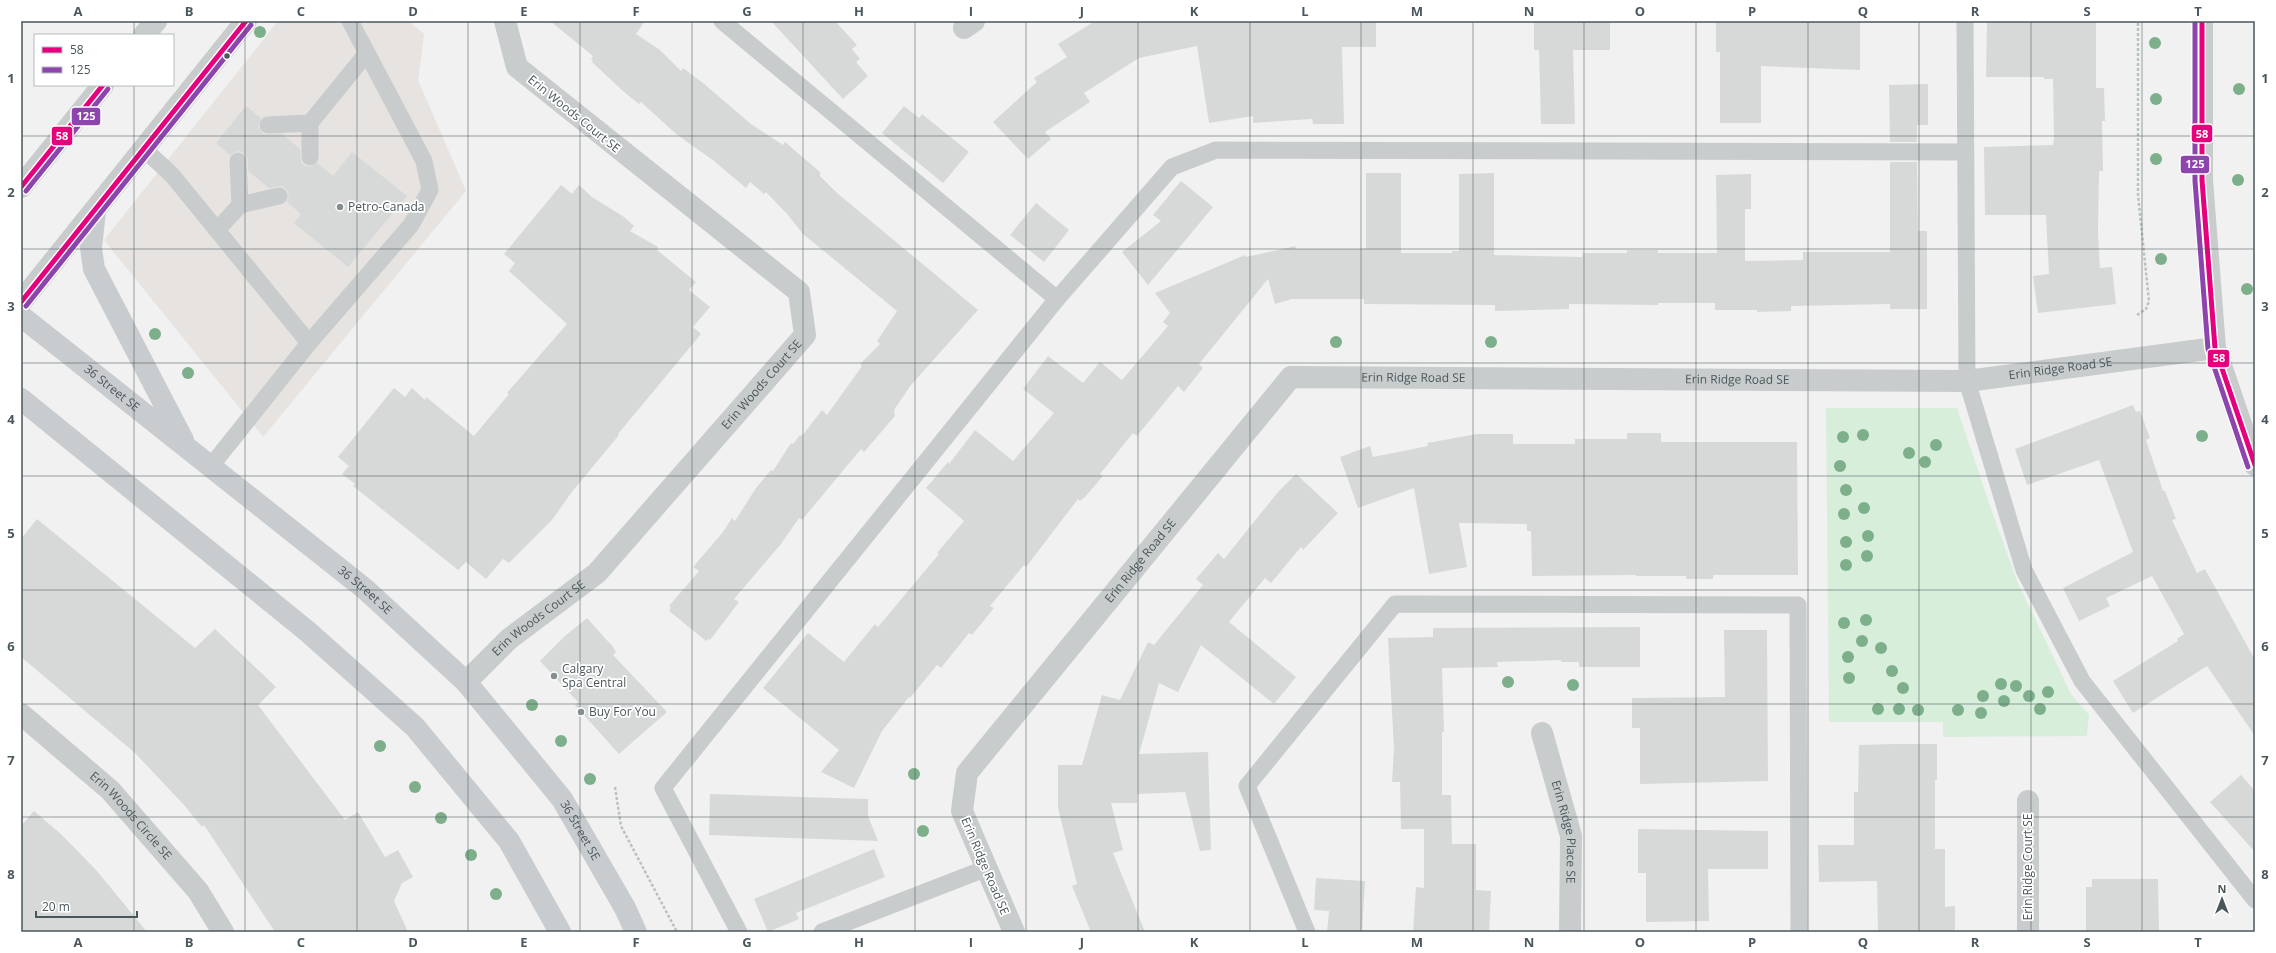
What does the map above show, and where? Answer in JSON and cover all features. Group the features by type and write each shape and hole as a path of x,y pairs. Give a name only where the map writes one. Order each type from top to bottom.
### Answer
{"main road":[{"path":"95,211 91,248 94,269 186,446"},
{"name":"36 Street SE","path":"21,316 365,589 466,682 562,799 625,908 636,932"},
{"path":"21,399 306,631 415,727 509,841 560,932"}],"street":[{"path":"145,34 156,21"},
{"path":"21,302 246,21"},
{"name":"Erin Woods Court SE","path":"466,682 509,639 597,572 806,335 799,292 517,67 505,21"},
{"path":"2202,21 2202,180 2215,348 2255,465"},
{"path":"21,187 102,86"},
{"name":"Erin Ridge Road SE","path":"1014,932 962,811 967,773 1291,377 1967,381 2215,348"},
{"name":"Erin Woods Circle SE","path":"21,714 110,790 198,891 223,932"},
{"name":"Erin Ridge Place SE","path":"1542,733 1571,836 1570,932"},
{"name":"Erin Ridge Court SE","path":"2028,801 2028,932"}],"lane":[{"path":"211,466 309,343 412,225 430,190 424,161 350,21"},
{"path":"722,21 1057,299"},
{"path":"1965,21 1964,152 1967,381 2024,570 2082,681 2255,900"},
{"path":"310,157 310,123 367,53"},
{"path":"268,126 310,123"},
{"path":"144,149 172,175 309,343"},
{"path":"739,932 663,788 1057,299 1172,167 1216,150 1964,152"},
{"path":"238,161 240,205"},
{"path":"217,230 240,205 279,196"},
{"path":"1307,932 1247,786 1394,604 1410,604 1798,605 1799,932"},
{"path":"822,932 987,868"}],"path":[{"path":"2137,315 2146,309 2149,301 2138,195 2138,21"},
{"path":"615,786 621,826 677,932"}],"shaded area":[{"path":"278,21 409,21 424,34 418,80 466,191 263,437 104,240"}],"green space":[{"path":"1826,408 1957,408 2018,583 2071,694 2089,715 2087,736 1943,737 1943,722 1829,722"}],"building":[{"path":"550,21 645,21 636,34 660,50 681,71 683,68 703,83 751,124 783,145 785,142 820,172 820,176 837,193 978,310 911,385 894,410 895,416 864,452 861,449 802,520 799,518 781,544 734,599 739,602 710,640 708,639 706,641 669,611 671,608 669,606 699,571 693,567 723,532 732,518 735,521 756,488 771,470 773,471 791,443 793,444 800,435 802,436 822,410 827,415 862,366 860,364 880,344 877,341 897,311 803,234 788,215 766,192 764,194 750,182 746,188 714,161 676,134 641,102 639,104 624,92 592,62 593,61 591,59 593,56"},
{"path":"771,21 835,21 857,45 852,49 860,59 856,62 868,76 843,99"},
{"path":"1095,21 1376,21 1376,47 1342,47 1344,124 1313,124 1312,119 1253,123 1253,116 1209,123 1197,46 1139,58 1084,93 1090,102 1045,132 1051,139 1028,159 993,122 1037,82 1034,78 1067,57 1058,44"},
{"path":"1534,21 1610,21 1610,50 1573,50 1575,124 1541,124 1539,50 1534,50"},
{"path":"1716,21 1860,21 1860,70 1761,66 1761,123 1720,123 1720,52 1716,52"},
{"path":"1987,21 2096,21 2096,88 2104,88 2105,121 2102,121 2103,171 2099,171 2098,232 2100,268 2112,267 2116,304 2038,313 2033,276 2049,274 2046,215 1985,215 1984,147 2053,145 2054,139 2053,79 2044,79 2044,77 1986,77"},
{"path":"1928,84 1928,125 1917,125 1917,142 1890,142 1889,85"},
{"name":"Petro-Canada","path":"246,106 261,118 258,126 263,134 282,134 300,149 301,162 305,166 310,167 317,163 333,176 352,152 407,196 348,267 294,223 301,214 287,202 289,194 286,189 282,186 269,188 248,171 248,160 243,152 237,151 230,155 216,143"},
{"path":"904,106 919,118 922,114 969,152 943,183 882,133"},
{"path":"1890,162 1917,162 1918,231 1927,231 1927,309 1890,309 1890,304 1791,306 1791,311 1757,312 1757,310 1715,310 1715,303 1658,303 1658,305 1569,304 1569,309 1495,311 1495,305 1364,304 1364,299 1292,299 1275,304 1268,279 1199,364 1203,368 1184,392 1178,386 1137,436 1133,433 1100,474 1103,476 1085,497 1080,501 1078,499 1026,567 1024,565 990,606 994,608 972,635 969,633 941,668 937,665 910,698 909,697 882,731 854,788 821,772 839,750 763,688 808,633 844,662 875,624 878,627 939,554 937,553 964,521 926,488 948,462 949,464 975,430 1013,461 1054,413 1023,389 1048,356 1083,383 1100,362 1122,380 1168,326 1163,322 1170,313 1155,293 1245,255 1246,257 1296,246 1295,249 1366,249 1366,173 1401,173 1401,253 1452,253 1452,251 1459,251 1459,174 1494,173 1494,255 1582,257 1583,253 1627,253 1627,250 1658,250 1658,253 1717,253 1716,175 1751,174 1751,209 1745,209 1745,261 1803,260 1803,252 1890,252"},
{"path":"1181,181 1213,207 1148,285 1122,252 1161,221 1153,215"},
{"path":"561,185 572,194 579,185 592,197 624,217 634,226 630,231 658,247 657,250 696,282 689,290 710,307 693,327 701,334 618,434 619,435 571,493 552,520 509,563 503,559 486,579 466,562 458,570 353,486 355,484 342,474 349,466 338,457 394,388 405,397 412,388 425,400 426,397 474,436 509,394 507,393 567,324 509,271 515,263 504,254"},
{"path":"1036,203 1069,230 1044,262 1010,235"},
{"path":"2133,405 2136,412 2140,411 2150,438 2146,440 2163,491 2165,491 2176,519 2172,520 2197,573 2205,569 2255,660 2255,736 2207,666 2133,713 2113,681 2178,641 2177,639 2184,634 2152,576 2106,598 2110,606 2079,621 2063,588 2133,552 2099,460 2027,485 2015,449"},
{"path":"1627,433 1661,433 1661,442 1797,442 1798,575 1713,575 1713,579 1686,579 1686,576 1636,575 1532,576 1531,531 1527,531 1527,524 1459,523 1467,567 1429,574 1414,488 1358,508 1340,457 1370,446 1373,457 1428,446 1427,443 1477,434 1513,434 1513,444 1575,444 1575,439 1627,439"},
{"path":"1296,474 1338,513 1303,550 1301,547 1271,583 1265,578 1229,622 1296,677 1274,704 1201,645 1178,692 1159,683 1139,754 1208,752 1211,850 1200,851 1185,792 1137,794 1137,803 1111,803 1123,850 1113,853 1145,932 1091,932 1072,886 1077,884 1058,808 1058,765 1082,765 1102,695 1120,700 1148,642 1154,645 1203,585 1196,579 1218,553 1224,559 1278,492"},
{"path":"37,519 195,648 215,629 276,687 258,705 345,820 358,812 385,857 398,850 413,877 402,883 394,901 408,932 275,932 204,825 202,827 184,805 135,753 21,657 21,539"},
{"path":"587,618 613,647 616,652 613,655 667,712 619,754 575,705 578,702 540,661 565,636"},
{"path":"1640,627 1640,667 1579,667 1579,662 1561,662 1561,660 1497,662 1498,667 1442,668 1444,732 1442,732 1442,795 1451,795 1452,844 1476,844 1476,890 1491,891 1489,932 1413,932 1416,887 1424,888 1424,829 1401,829 1400,782 1392,782 1394,749 1388,638 1433,637 1433,628"},
{"path":"1724,630 1767,630 1768,781 1640,784 1640,728 1632,728 1632,698 1725,697"},
{"path":"1937,744 1937,780 1935,780 1935,849 1945,849 1945,907 1955,906 1955,932 1878,932 1877,881 1819,882 1818,845 1854,845 1854,792 1858,792 1859,745"},
{"path":"2241,775 2255,791 2255,852 2210,802"},
{"path":"710,794 868,799 868,816 878,841 709,835"},
{"path":"34,811 61,834 97,871 147,932 21,932 21,826"},
{"path":"1638,829 1768,831 1768,869 1708,869 1709,921 1646,922 1646,873 1638,873"},
{"path":"874,849 885,877 796,913 799,919 768,932 754,899"},
{"path":"1316,878 1365,881 1362,932 1327,932 1329,911 1314,910"},
{"path":"2092,879 2158,879 2159,932 2086,932 2086,887 2092,887"}],"transit line":[{"name":"58","path":"21,302 246,21"},
{"name":"125","path":"2195,21 2195,181 2208,349 2248,467"},
{"name":"58","path":"2202,21 2202,180 2215,348 2255,465"},
{"name":"125","path":"26,306 251,25"},
{"name":"58","path":"21,187 102,86"},
{"name":"125","path":"26,191 108,89"}],"place":[{"name":"Petro-Canada","path":"340,207"},
{"name":"Calgary Spa Central","path":"554,676"},
{"name":"Buy For You","path":"581,712"}]}
